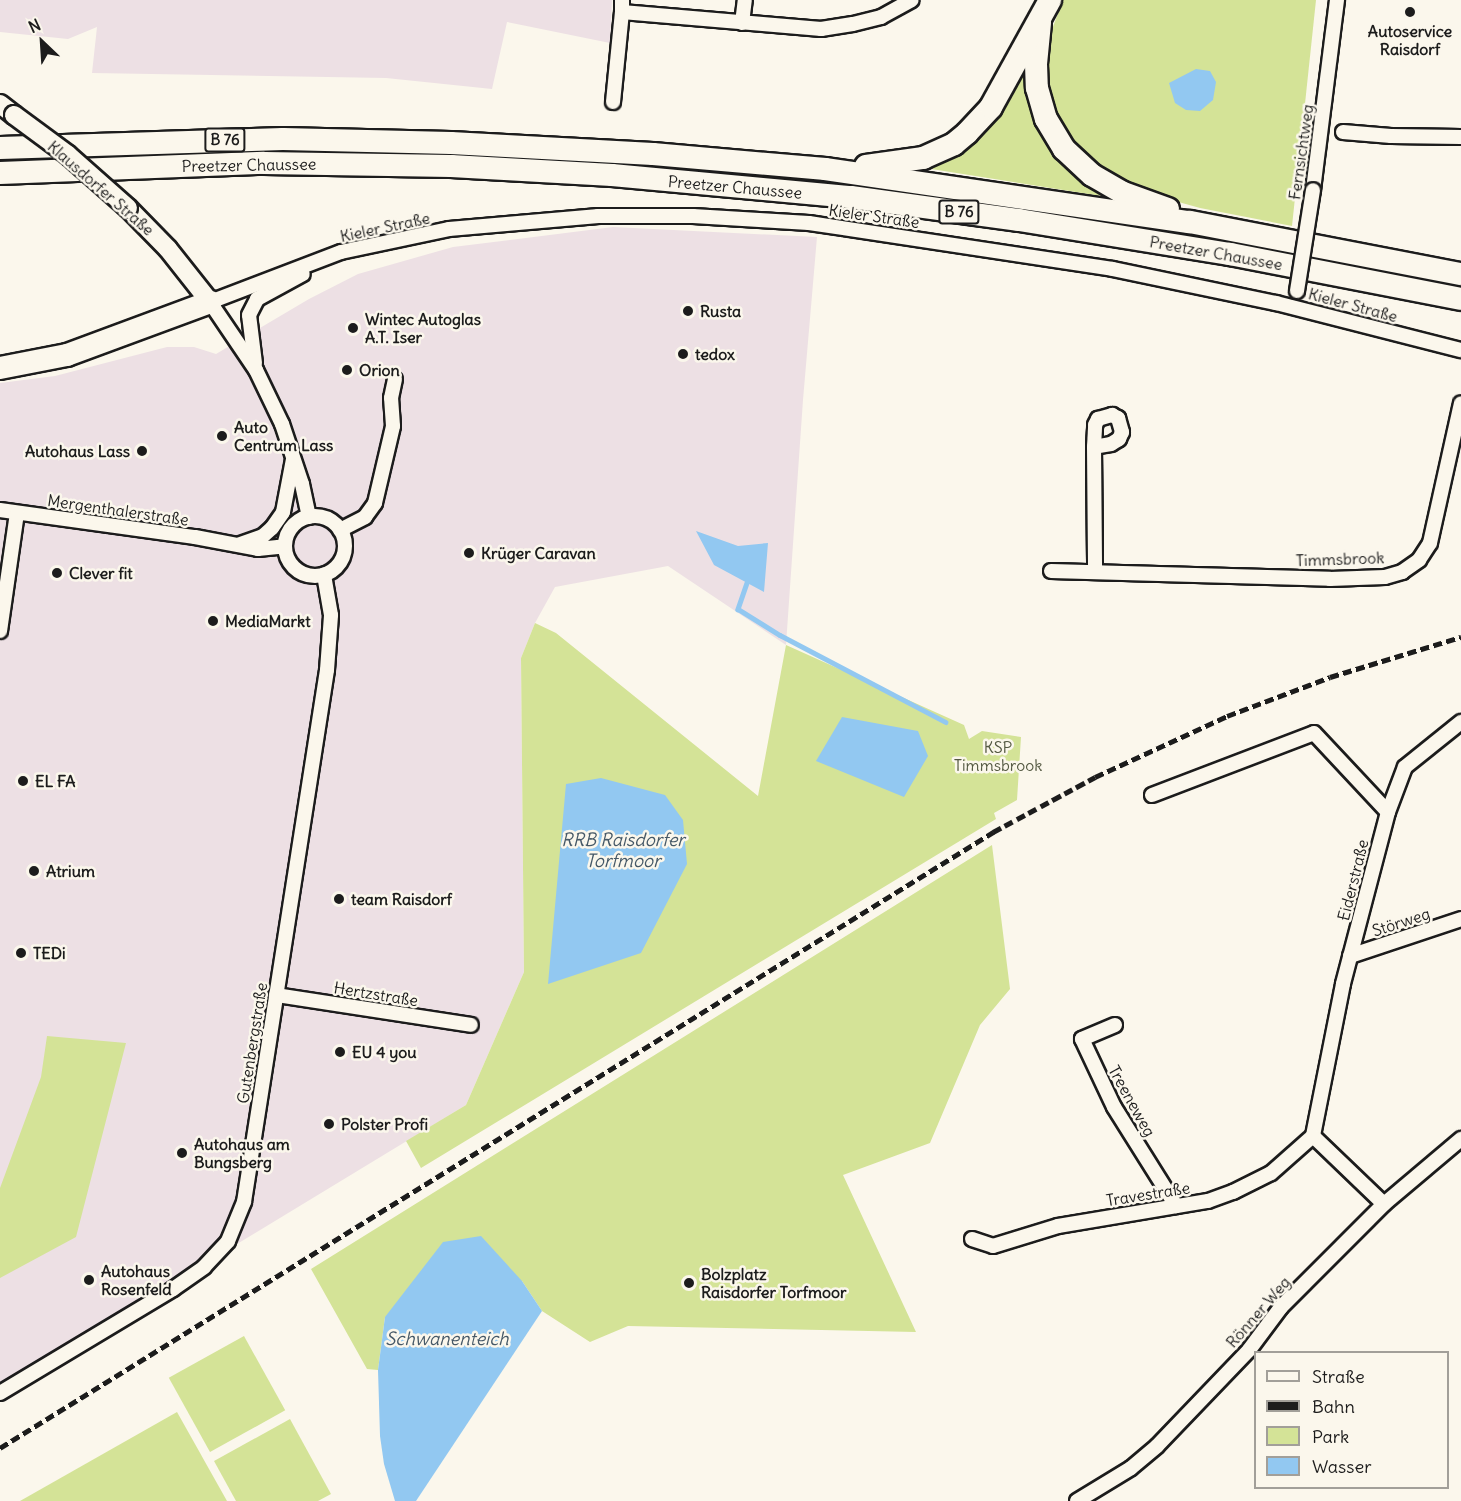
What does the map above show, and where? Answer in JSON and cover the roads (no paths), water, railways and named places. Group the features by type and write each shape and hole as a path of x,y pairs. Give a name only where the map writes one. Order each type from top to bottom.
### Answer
{"highway":[{"name":"B 76","path":"825,169 907,162 923,158 954,144 991,107 1046,8"},
{"name":"B 76","path":"1046,8 1037,50 1037,88 1046,119 1064,149 1092,175 1120,192 1173,210 1190,222"},
{"name":"Preetzer Chaussee","path":"0,148 284,139 450,143 653,154 825,169 1190,222 1461,274"},
{"name":"Preetzer Chaussee","path":"0,173 264,163 451,166 612,175 851,197 1019,220 1230,254 1461,299"},
{"name":"B 76","path":"0,185 56,170"},
{"path":"0,368 67,355 210,302"}],"street":[{"path":"742,23 745,0"},
{"path":"614,102 622,6 742,23 821,29 880,17 912,0"},
{"name":"Fernsichtweg","path":"1296,308 1337,0"},
{"name":"Klausdorfer Straße","path":"7,110 68,155 128,208 168,249 210,302 256,370 282,424 309,517"},
{"path":"1343,132 1391,136 1461,137"},
{"name":"Kieler Straße","path":"210,302 341,252 402,238 486,225 598,216 693,216 809,223 1113,269 1296,308 1461,350"},
{"name":"Klausdorfer Straße","path":"256,370 249,315 256,299 341,252"},
{"path":"340,530 365,517 375,503 393,426 391,398 395,379"},
{"name":"Timmsbrook","path":"1051,571 1362,579 1402,572 1419,560 1430,543 1461,403"},
{"path":"1094,447 1095,571"},
{"name":"Mergenthalerstraße","path":"232,545 248,544 272,528 283,512 293,457"},
{"name":"Mergenthalerstraße","path":"0,510 195,537 258,549 285,546"},
{"path":"0,631 17,513"},
{"path":"309,517 321,517 332,521 340,530 345,551 334,570 324,575 302,573 293,567 285,546 292,527 309,517"},
{"name":"Gutenbergstraße","path":"0,1393 173,1289 204,1267 228,1241 244,1202 327,670 331,615 324,575"},
{"name":"Eiderstraße","path":"1313,1136 1350,956 1388,812 1405,767 1461,722"},
{"path":"1152,795 1314,734 1388,812"},
{"name":"Störweg","path":"1350,956 1461,919"},
{"name":"Hertzstraße","path":"276,995 471,1025"},
{"name":"Treeneweg","path":"1115,1025 1082,1039 1113,1107 1176,1206"},
{"path":"1313,1136 1384,1204"},
{"name":"Travestraße","path":"972,1239 993,1246 1058,1226 1209,1201 1252,1184 1271,1173 1313,1136"},
{"name":"Rönner Weg","path":"1077,1501 1131,1468 1157,1446 1249,1350 1281,1307 1384,1204 1461,1139"}],"water":[{"path":"1196,69 1210,71 1216,82 1213,100 1200,111 1186,110 1175,103 1169,83"},
{"path":"696,531 738,546 768,543 764,592 714,565"},
{"path":"842,717 918,731 928,756 904,797 816,761"},
{"name":"RRB Raisdorfer Torfmoor","path":"601,778 665,795 683,820 687,864 641,953 548,984 566,784"},
{"name":"Schwanenteich","path":"481,1236 522,1281 542,1311 416,1501 395,1501 384,1464 380,1436 378,1370 385,1317 443,1242"}],"waterway":[{"path":"747,583 738,609 780,635 946,722"}],"railway":[{"path":"0,1448 993,832 1095,777 1227,716 1330,677 1461,637"}],"place":[{"name":"Autoservice Raisdorf","path":"1410,12"},
{"name":"Rusta","path":"688,311"},
{"name":"Wintec Autoglas A.T. Iser","path":"353,328"},
{"name":"tedox","path":"683,354"},
{"name":"Orion","path":"347,370"},
{"name":"Auto Centrum Lass","path":"222,436"},
{"name":"Autohaus Lass","path":"142,451"},
{"name":"Krüger Caravan","path":"469,553"},
{"name":"Clever fit","path":"57,573"},
{"name":"MediaMarkt","path":"213,621"},
{"name":"EL FA","path":"23,781"},
{"name":"Atrium","path":"34,871"},
{"name":"team Raisdorf","path":"339,899"},
{"name":"TEDi","path":"21,953"},
{"name":"EU 4 you","path":"340,1052"},
{"name":"Polster Profi","path":"329,1124"},
{"name":"Autohaus am Bungsberg","path":"182,1153"},
{"name":"Autohaus Rosenfeld","path":"89,1280"},
{"name":"Bolzplatz Raisdorfer Torfmoor","path":"689,1283"}],"park label":[{"name":"KSP Timmsbrook","path":"998,756"}]}
